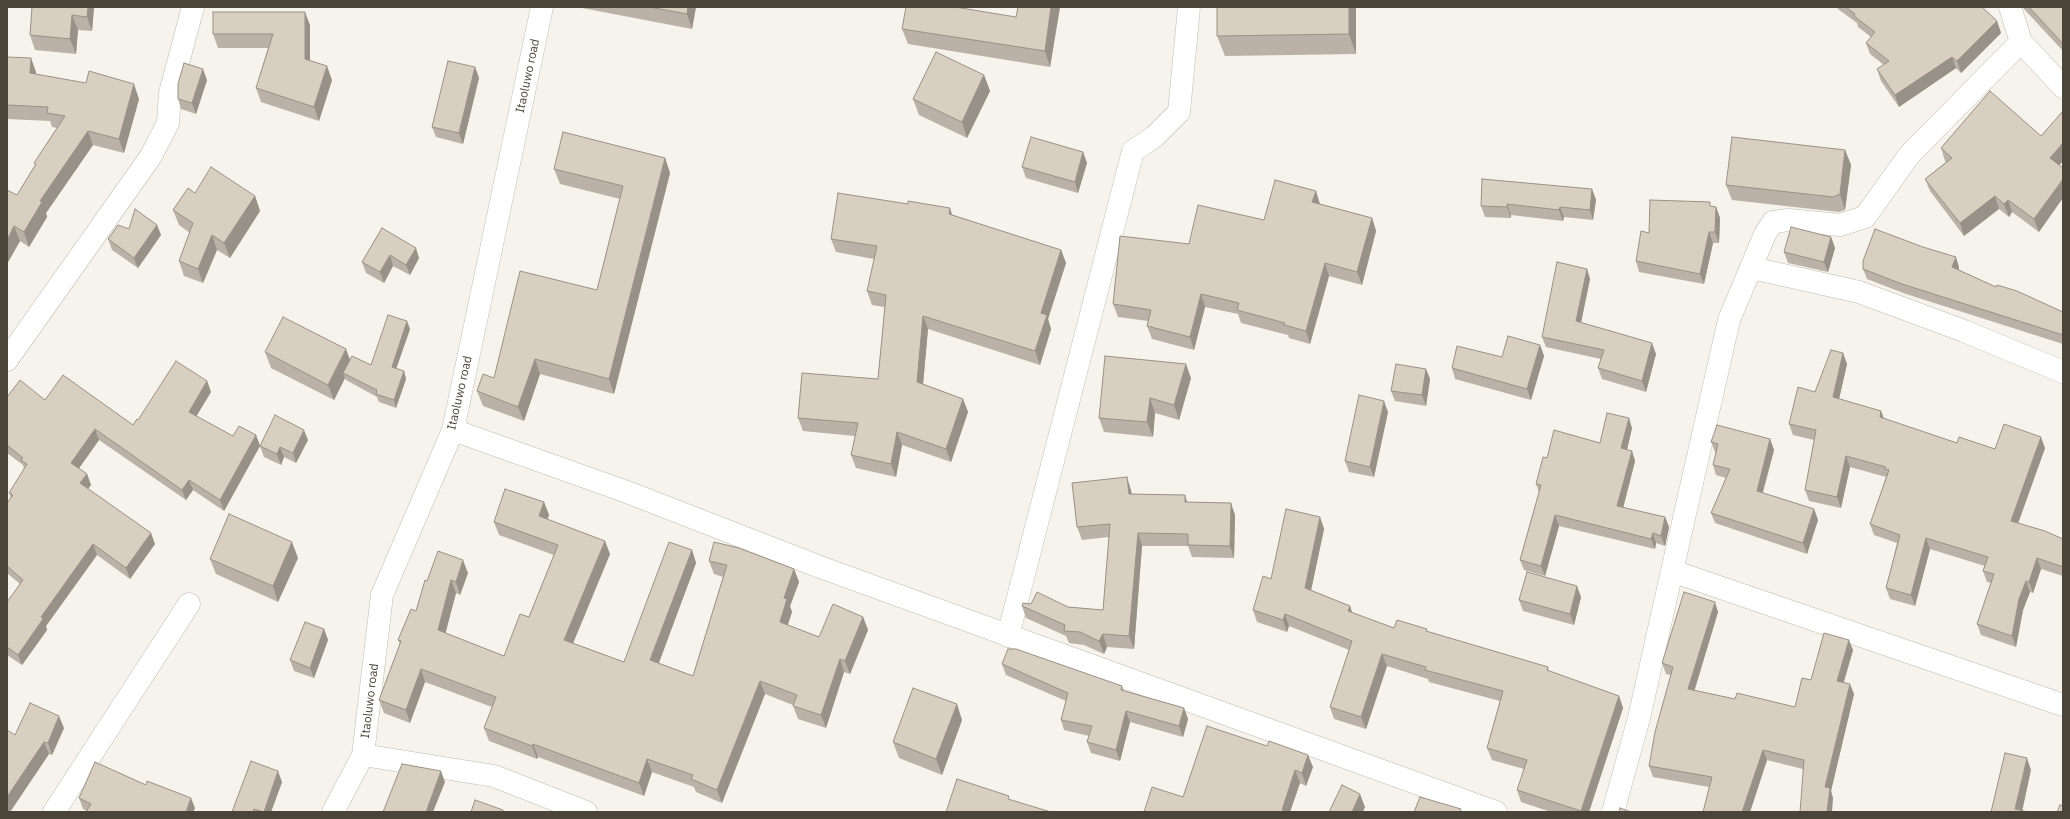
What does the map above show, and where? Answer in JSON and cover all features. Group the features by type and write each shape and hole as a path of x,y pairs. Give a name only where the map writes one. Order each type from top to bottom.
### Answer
{"street":[{"path":"7,360 151,156 168,123 170,93 193,7"},
{"name":"Itaoluwo road","path":"333,812 363,755 382,595 453,430 542,7"},
{"path":"1008,636 1133,151 1154,137 1179,112 1189,7"},
{"path":"2010,7 2021,42 2063,87"},
{"path":"1613,812 1639,718 1729,320 1765,234 1773,222 1789,220 1840,225 1865,217 1910,154 2021,42"},
{"path":"1752,268 1859,292 1964,331 2063,372"},
{"path":"453,430 627,492 820,567 1008,636 1496,812"},
{"path":"1672,572 2063,705"},
{"path":"54,812 189,604"},
{"path":"363,755 494,776 586,812"}],"building":[{"path":"32,7 88,7 87,17 72,15 70,39 30,35"},
{"path":"649,7 688,7 687,14"},
{"path":"906,7 955,7 1016,17 1018,7 1051,7 1045,51 902,29"},
{"path":"1217,7 1349,7 1349,34 1217,36"},
{"path":"1846,7 1982,7 1997,21 1957,61 1952,57 1895,95 1877,69 1889,61 1866,43 1875,32 1854,16 1855,14"},
{"path":"2029,7 2063,7 2063,44"},
{"path":"213,12 305,12 305,59 327,66 314,107 256,88 273,34 213,34"},
{"path":"936,52 984,75 962,122 913,99"},
{"path":"7,57 31,58 30,73 86,83 89,71 134,84 119,139 88,131 40,201 42,202 24,232 14,226 7,240 7,190 17,195 36,164 34,163 65,116 47,113 48,107 7,105"},
{"path":"448,61 475,67 459,133 432,127"},
{"path":"184,63 203,69 192,103 178,99 178,84"},
{"path":"1990,91 2041,136 2063,111 2063,143 2050,158 2063,168 2063,179 2034,219 2008,200 2004,204 1995,196 1960,223 1925,179 1952,158 1941,148"},
{"path":"563,132 665,158 609,379 535,359 518,407 477,391 483,374 494,378 520,271 597,290 623,186 554,169"},
{"path":"1031,137 1083,152 1075,182 1022,167"},
{"path":"1732,137 1845,150 1840,194 1833,197 1726,185"},
{"path":"211,167 255,196 224,243 212,235 198,269 179,261 193,223 173,210 188,188 195,193"},
{"path":"1482,179 1592,189 1590,210 1560,207 1559,210 1507,204 1507,207 1481,206"},
{"path":"1275,180 1316,191 1312,202 1372,218 1357,272 1325,263 1306,331 1284,325 1285,323 1237,310 1239,303 1201,294 1190,337 1147,326 1151,310 1113,304 1120,236 1189,244 1198,205 1264,220"},
{"path":"838,193 908,204 908,201 950,208 949,214 1061,250 1041,313 1047,315 1035,351 923,316 917,382 963,399 946,449 897,432 891,464 851,455 858,423 798,418 802,373 878,379 886,295 867,291 877,246 831,239"},
{"path":"1650,200 1710,202 1710,206 1716,207 1715,232 1709,232 1700,274 1636,261 1641,231 1649,233"},
{"path":"135,209 157,225 134,258 108,239 118,225 129,229"},
{"path":"1791,227 1831,237 1824,262 1784,252"},
{"path":"382,228 416,248 406,265 390,255 380,272 362,262"},
{"path":"1875,229 1923,247 1956,257 1952,267 1996,287 1997,285 2017,291 2063,312 2063,335 1902,284 1863,269 1863,261"},
{"path":"1557,262 1587,269 1576,321 1652,343 1642,381 1598,368 1604,350 1542,337"},
{"path":"388,315 407,321 392,367 404,371 394,400 376,394 377,390 343,373 352,356 371,365"},
{"path":"283,317 346,349 328,385 265,352"},
{"path":"1508,336 1540,345 1527,389 1452,368 1457,346 1502,357"},
{"path":"1831,350 1843,353 1833,397 1881,411 1880,417 1957,443 1959,437 1995,449 2004,424 2041,437 2011,521 2045,531 2063,539 2063,567 2037,558 2029,582 2026,581 2019,599 2012,636 1977,624 1994,574 1983,571 1988,557 1926,538 1911,595 1886,588 1900,535 1870,524 1889,470 1885,469 1886,467 1846,456 1837,497 1805,490 1816,430 1789,424 1798,387 1815,392"},
{"path":"1105,356 1186,364 1174,405 1150,398 1147,422 1099,418"},
{"path":"176,361 207,381 189,412 233,436 239,426 256,435 220,500 189,480 182,490 95,429 71,463 87,474 80,483 151,533 126,568 93,544 41,617 43,619 18,655 7,647 7,602 23,580 7,566 7,503 13,495 9,493 27,464 21,460 23,458 7,445 7,397 20,380 45,400 63,375 133,425 137,419 138,420"},
{"path":"1396,364 1426,369 1422,395 1391,391"},
{"path":"1359,395 1384,401 1370,467 1345,461"},
{"path":"1607,413 1629,418 1621,448 1632,451 1617,506 1665,517 1661,536 1653,533 1651,539 1555,515 1541,566 1520,560 1541,485 1536,484 1543,457 1547,458 1554,430 1600,443"},
{"path":"275,415 304,430 293,453 280,447 277,454 260,446"},
{"path":"1717,425 1770,439 1757,491 1814,509 1803,543 1711,513 1730,469 1713,465 1718,444 1711,442"},
{"path":"1127,477 1129,494 1185,495 1185,502 1231,503 1230,546 1188,545 1188,534 1138,533 1129,636 1103,634 1099,641 1080,632 1064,631 1065,625 1022,606 1023,603 1031,604 1037,592 1068,607 1103,610 1110,524 1077,527 1072,483"},
{"path":"505,489 544,502 539,516 605,541 564,640 624,662 669,542 692,550 650,660 693,676 727,565 709,561 714,542 739,548 794,569 784,598 787,599 780,622 819,637 833,604 863,617 845,661 840,659 821,715 793,706 797,695 760,681 717,790 691,779 693,775 647,759 639,783 533,744 532,746 484,728 496,697 421,669 406,710 379,700 401,641 398,640 411,609 416,611 425,580 427,581 438,551 463,560 456,582 451,580 438,630 504,656 520,614 529,617 558,545 494,522"},
{"path":"1286,509 1320,517 1305,588 1350,606 1348,611 1394,628 1397,620 1427,629 1426,631 1548,667 1547,670 1619,696 1581,811 1517,790 1527,760 1487,748 1503,691 1425,670 1426,667 1382,654 1361,717 1330,707 1352,641 1285,614 1283,620 1253,610 1263,576 1271,579"},
{"path":"229,514 292,542 273,586 210,559"},
{"path":"1527,572 1577,586 1570,614 1519,600"},
{"path":"1684,592 1715,602 1688,689 1735,699 1737,693 1795,707 1802,678 1811,680 1824,633 1849,640 1837,681 1850,684 1825,787 1830,788 1827,812 1800,812 1804,760 1763,750 1742,812 1703,812 1712,777 1649,766 1655,732 1673,667 1662,663"},
{"path":"305,622 324,629 310,668 290,660"},
{"path":"1008,649 1016,649 1122,686 1121,690 1184,708 1179,726 1126,711 1116,750 1087,742 1092,726 1061,720 1068,693 1002,664"},
{"path":"913,688 957,704 936,759 893,742"},
{"path":"30,703 59,716 48,743 44,742 7,797 7,730 15,735"},
{"path":"1207,726 1267,746 1269,741 1308,755 1302,773 1295,770 1282,810 1288,812 1144,812 1152,787 1183,797"},
{"path":"2005,753 2027,758 2015,809 2028,812 1991,812"},
{"path":"251,761 278,771 264,812 254,809 253,812 232,812"},
{"path":"95,762 146,785 147,781 191,798 186,812 86,812 91,804 79,798"},
{"path":"402,764 441,771 426,812 383,812"},
{"path":"957,779 1009,796 1008,799 1051,812 946,812"},
{"path":"1342,785 1360,794 1352,812 1329,812"},
{"path":"1420,797 1461,809 1460,812 1414,812"},
{"path":"475,800 503,810 503,812 471,812"},
{"path":"2060,805 2063,806 2063,812 2057,812"},
{"path":"1620,808 1631,812 1619,812"}]}
